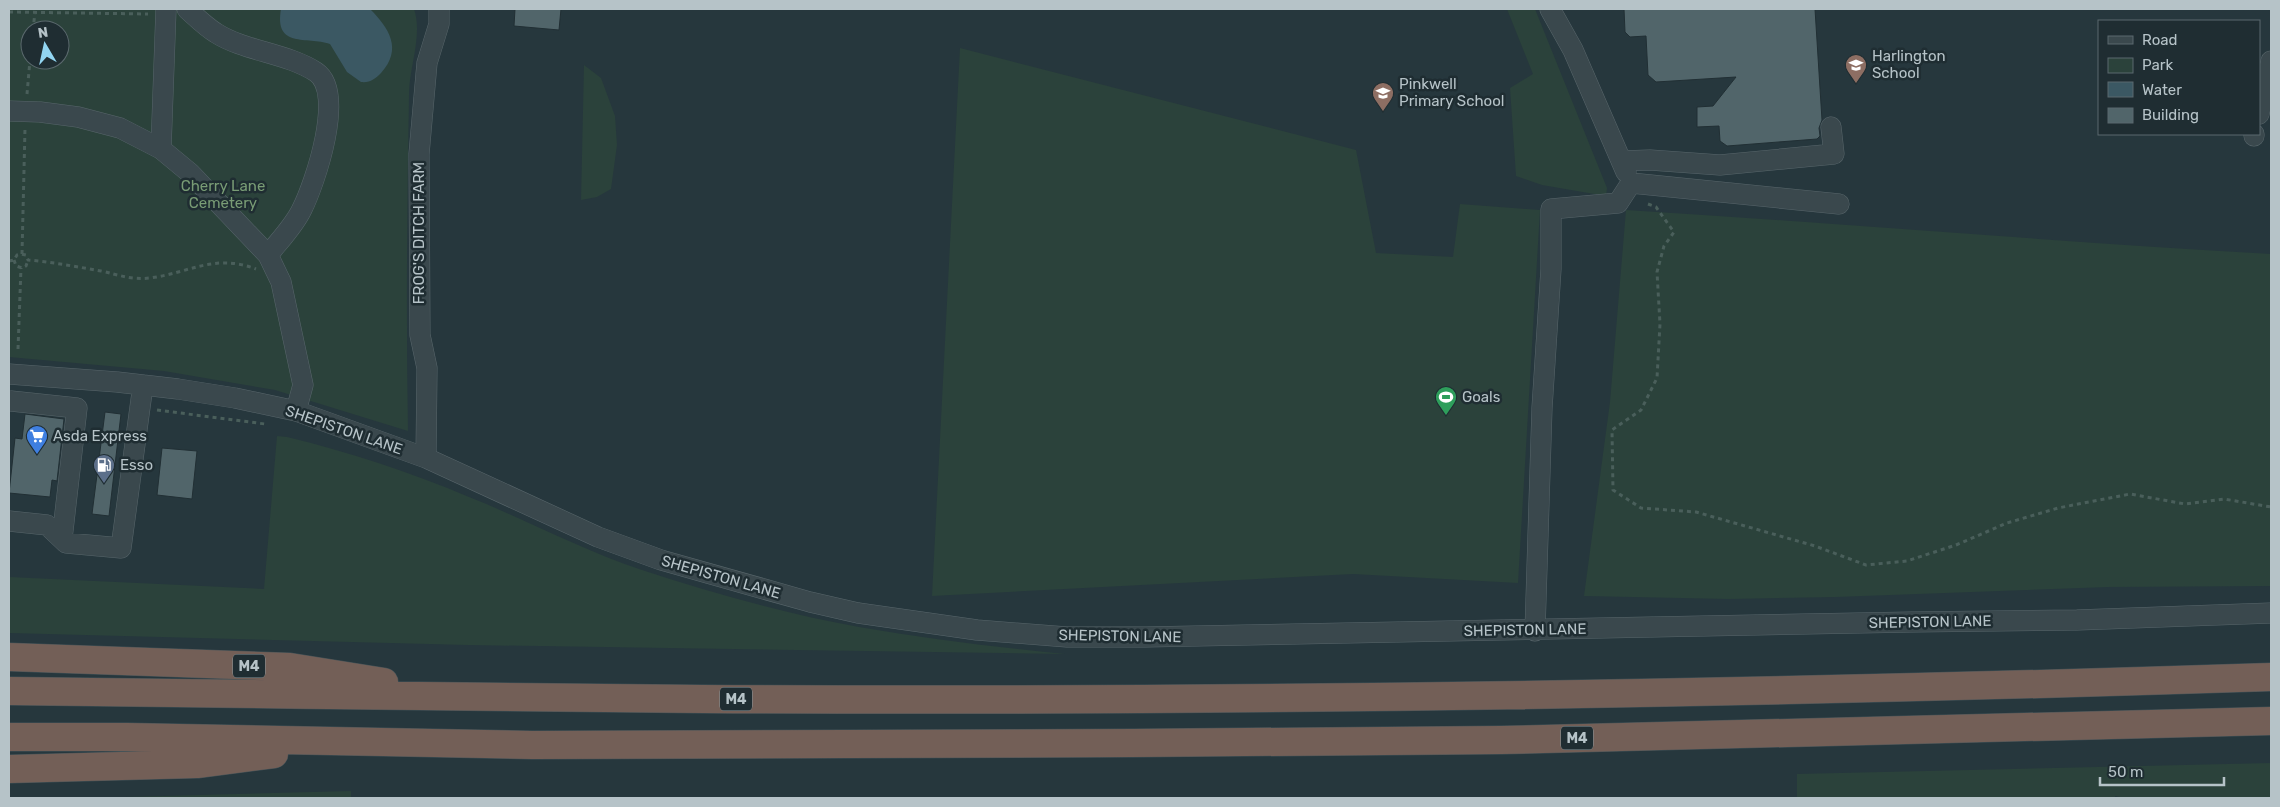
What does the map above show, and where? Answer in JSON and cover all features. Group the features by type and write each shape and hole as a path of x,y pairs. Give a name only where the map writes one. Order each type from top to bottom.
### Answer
{"highway":[{"name":"M4","path":"9,656 290,667 487,697"},
{"name":"M4","path":"9,692 487,697 984,699 1408,696 1822,689 2271,676"},
{"name":"M4","path":"9,737 551,745 1501,740 2271,721"},
{"name":"M4","path":"9,769 197,764 364,742"}],"street":[{"path":"187,9 217,34 296,62 318,73 326,87 330,104 324,149 302,210 268,255"},
{"name":"FROG'S DITCH FARM","path":"426,458 428,352 420,335 419,154 427,63 439,24 439,9"},
{"path":"1550,9 1573,50 1631,183"},
{"path":"161,149 166,12"},
{"path":"2260,110 2271,61"},
{"path":"17,111 78,117 120,128 161,149 190,173 268,255 277,274 288,310 303,385 296,412"},
{"path":"1621,161 1650,160 1720,165 1834,154 1831,127"},
{"path":"1535,631 1542,408 1551,269 1550,209 1618,203 1631,183"},
{"path":"1631,183 1839,204"},
{"path":"14,374 10,404 77,408 62,539"},
{"name":"SHEPISTON LANE","path":"14,374 143,385 235,398 296,412 426,458 598,537 661,560 810,602 894,620 977,630 1067,637 1145,637 2077,620 2271,613"},
{"path":"9,521 47,526 66,542 121,548 143,385"}],"path":[{"path":"9,12 166,12"},
{"path":"22,254 17,111 27,70"},
{"path":"1618,203 1631,206 1644,202 1656,207 1674,232 1664,246 1657,272 1660,324 1657,378 1641,410 1612,430 1613,490 1641,508 1696,512 1815,546 1866,565 1907,561 2016,520 2058,508 2130,494 2185,504 2224,499 2271,507"},
{"path":"22,254 28,260 102,272 130,279 152,278 211,263 224,262 246,265 277,274"},
{"path":"9,261 22,254"},
{"path":"14,260 16,266 21,268"},
{"path":"21,268 26,266 28,260"},
{"path":"18,349 21,268"},
{"path":"157,410 266,424"}],"green space":[{"name":"Cherry Lane Cemetery","path":"9,9 414,9 417,29 410,84 408,137 408,431 275,390 164,371 9,357"},
{"path":"1507,9 1535,9 1607,188 1606,196 1542,185 1516,176 1510,88 1533,74"},
{"path":"960,48 1356,150 1376,253 1453,257 1460,204 1540,210 1518,583 1353,574 932,596"},
{"path":"584,65 601,78 615,116 617,145 611,189 597,197 581,200"},
{"path":"1626,210 2271,254 2271,586 2108,587 1729,599 1584,596 1610,402"},
{"path":"277,436 333,449 402,471 491,506 620,562 722,595 831,622 962,642 1065,654 468,645 9,633 9,577 264,589"},
{"path":"2271,763 2271,798 2125,798 2115,796 2115,798 1797,798 1797,774"},
{"path":"351,791 351,798 111,798 125,797"}],"water":[{"path":"281,9 370,9 388,31 391,39 391,56 388,64 374,79 361,82 347,72 330,44 287,36 282,30 280,22"}],"building":[{"path":"515,9 561,9 559,30 514,26"},
{"path":"1624,9 1815,9 1822,120 1819,128 1820,136 1817,139 1727,146 1720,141 1719,126 1697,127 1697,107 1713,106 1736,77 1656,82 1648,75 1646,36 1630,37 1625,32"},
{"name":"Esso","path":"105,412 121,414 109,516 92,514"},
{"name":"Asda Express","path":"25,414 64,419 57,481 52,480 50,497 9,493 15,438 22,439"},
{"path":"162,448 197,451 192,499 157,495"}],"place":[{"name":"Harlington School","path":"1856,84"},
{"name":"Pinkwell Primary School","path":"1383,112"},
{"name":"Goals","path":"1446,416"},
{"name":"Asda Express","path":"37,455"},
{"name":"Esso","path":"104,484"}]}
